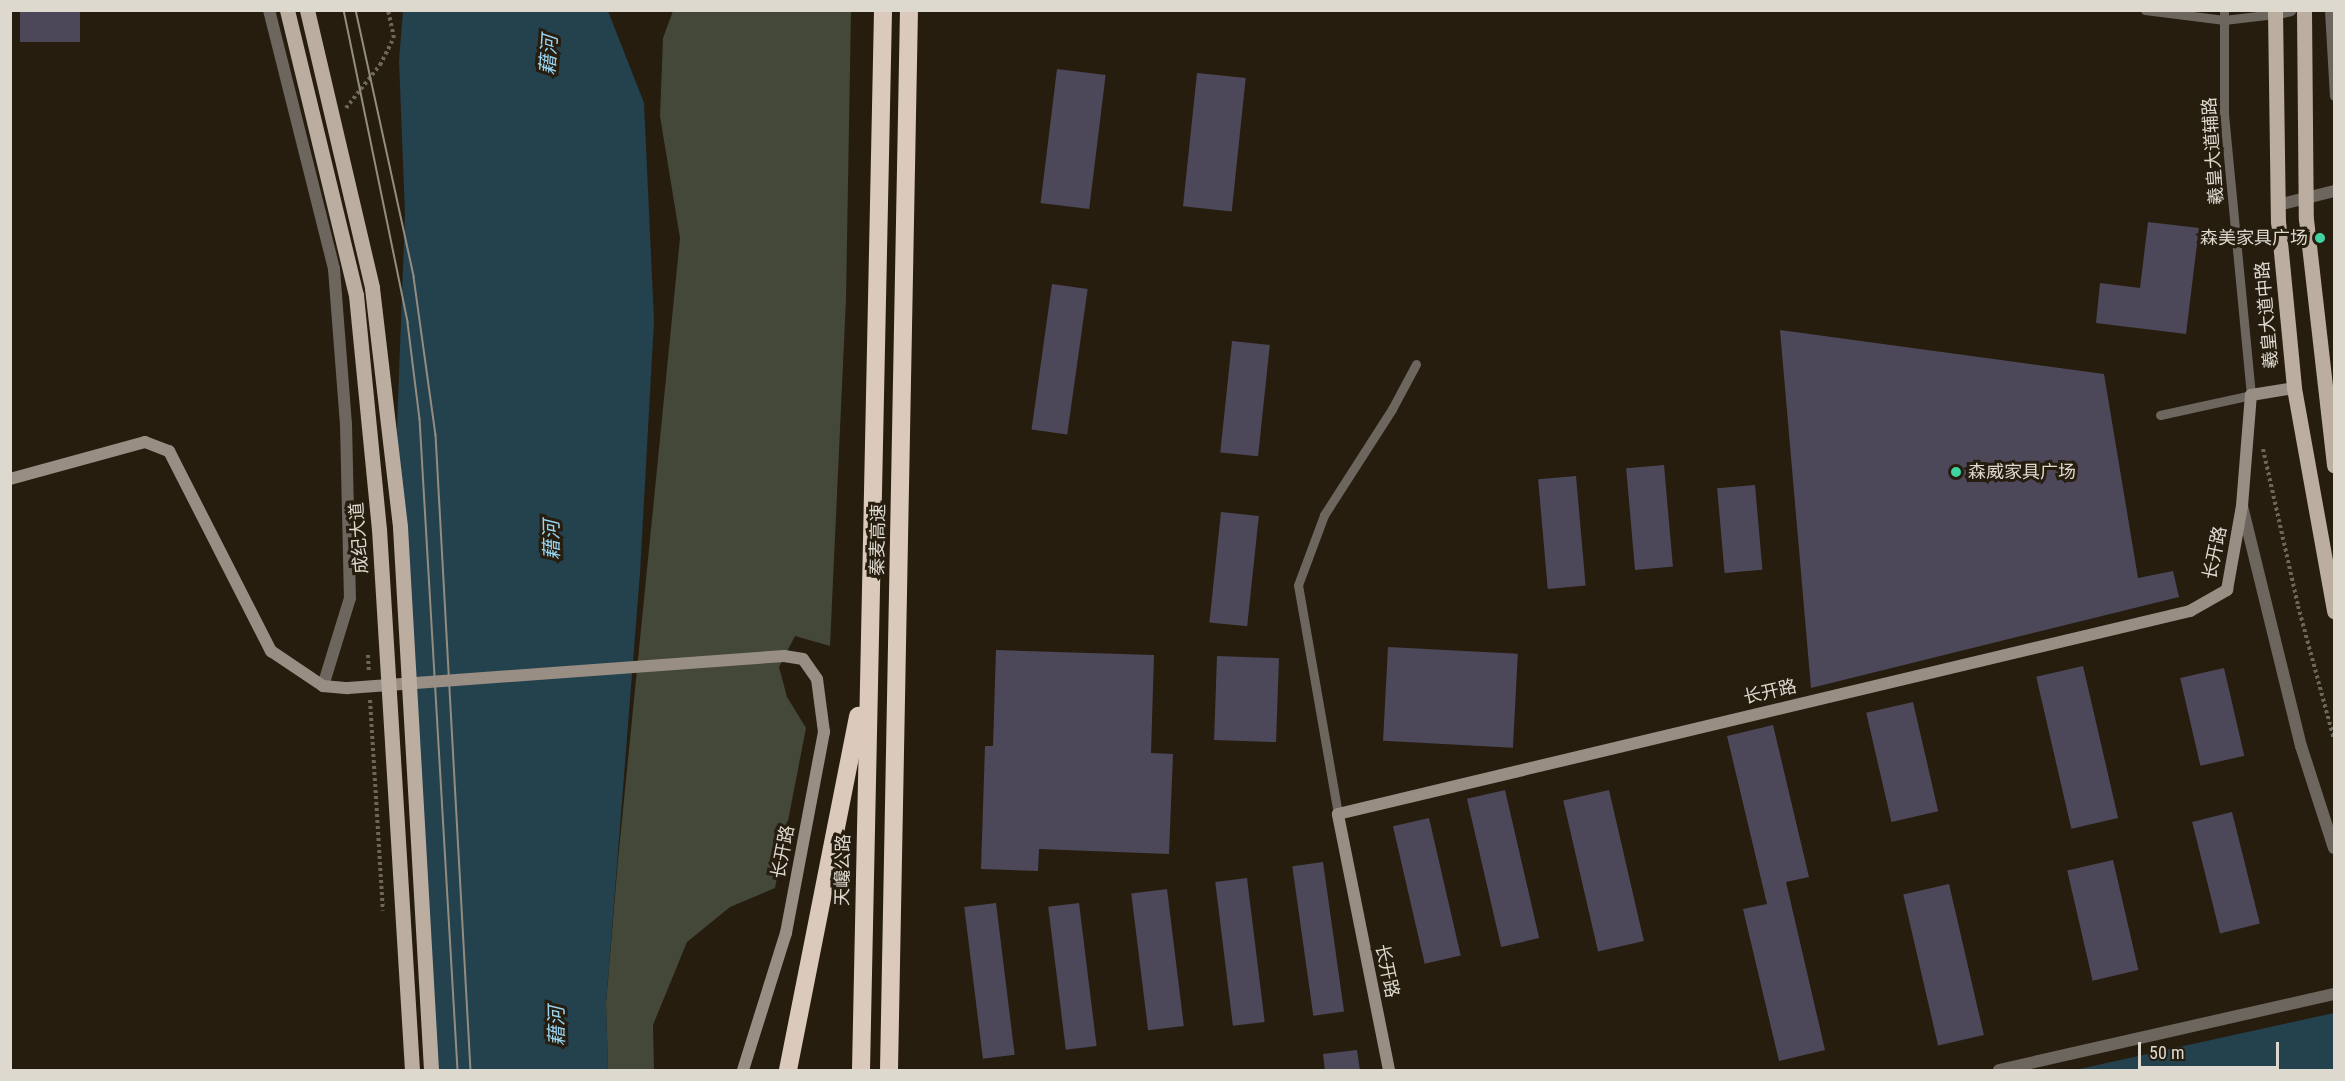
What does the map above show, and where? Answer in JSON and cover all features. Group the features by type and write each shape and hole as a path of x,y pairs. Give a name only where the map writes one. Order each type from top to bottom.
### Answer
{"highway":[{"name":"秦麦高速","path":"867,670 883,10"},
{"name":"秦麦高速","path":"889,1071 909,10"},
{"path":"788,1071 867,670"},
{"name":"天巉公路","path":"861,1071 867,670"}],"main road":[{"name":"成纪大道","path":"287,10 356,295 379,529 412,1071"},
{"path":"307,10 372,288 400,527 431,1071"},
{"path":"2304,10 2305,197 2334,465"},
{"name":"羲皇大道中路","path":"2275,12 2278,204 2294,388 2334,611"}],"street":[{"path":"10,479 145,442 169,451 271,651 323,686 350,598 346,424 339,336 333,269 269,10"},
{"path":"2275,12 2291,10"},
{"path":"2278,204 2334,191"},
{"path":"2251,395 2294,388"},
{"name":"长开路","path":"1389,1071 1338,814 2190,611 2227,590 2242,506 2251,395"},
{"path":"2242,506 2301,746 2334,848"},
{"name":"长开路","path":"323,686 348,688 784,656 803,659 817,679 824,732 786,933 743,1071"},
{"path":"1999,1071 2334,994"}],"lane":[{"path":"2145,10 2224,15 2275,12"},
{"path":"2329,10 2334,96"},
{"name":"羲皇大道辅路","path":"2224,15 2224,113 2251,395"},
{"path":"1338,814 1298,585 1324,515 1392,409 1416,364"},
{"path":"2160,415 2251,395"}],"path":[{"path":"343,112 380,65 394,38 388,10"},
{"path":"2262,442 2298,606 2334,739"},
{"path":"368,645 369,681"},
{"path":"369,693 384,917"}],"green space":[{"path":"673,11 851,11 846,299 830,646 795,636 779,667 787,697 806,728 775,888 730,907 687,942 653,1025 654,1070 608,1070 606,1004 618,860 680,238 660,116 663,38"}],"water":[{"name":"藉河","path":"403,11 608,11 644,103 654,321 640,573 606,1004 608,1070 437,1070 409,701 397,428 405,214 399,61"},
{"path":"2334,1013 2334,1070 2075,1070"}],"building":[{"path":"20,10 80,10 80,42 20,42"},
{"path":"1057,69 1106,75 1089,209 1041,203"},
{"path":"1197,73 1246,78 1232,211 1183,206"},
{"path":"2148,222 2199,228 2186,334 2096,323 2100,283 2140,288"},
{"path":"1052,284 1088,289 1067,435 1032,430"},
{"name":"森威家具广场","path":"1780,330 2104,374 2138,578 2173,571 2179,597 1811,688"},
{"path":"1232,341 1270,345 1258,456 1220,452"},
{"path":"1664,465 1673,567 1635,570 1626,468"},
{"path":"1576,476 1586,586 1548,589 1538,479"},
{"path":"1755,485 1762,570 1725,573 1717,488"},
{"path":"1221,512 1259,516 1247,626 1209,622"},
{"path":"1388,647 1518,654 1513,748 1383,741"},
{"path":"996,650 1154,655 1151,753 1173,754 1169,854 1039,849 1038,871 981,869 985,746 993,746"},
{"path":"1217,656 1279,658 1276,742 1214,740"},
{"path":"2083,666 2118,818 2071,829 2036,677"},
{"path":"2224,668 2244,756 2200,766 2180,678"},
{"path":"1913,702 1938,811 1891,822 1866,713"},
{"path":"1773,725 1809,877 1786,882 1825,1050 1779,1061 1743,909 1767,904 1727,736"},
{"path":"1505,790 1539,938 1501,947 1467,799"},
{"path":"1609,790 1644,941 1598,952 1563,801"},
{"path":"2232,812 2260,924 2220,934 2192,822"},
{"path":"1429,818 1461,955 1425,964 1393,826"},
{"path":"2113,860 2138,970 2093,981 2067,871"},
{"path":"1323,862 1344,1012 1313,1016 1292,866"},
{"path":"1247,878 1265,1022 1233,1026 1215,882"},
{"path":"1949,884 1984,1035 1938,1046 1903,895"},
{"path":"1167,889 1184,1026 1148,1030 1131,893"},
{"path":"996,903 1015,1055 983,1059 964,907"},
{"path":"1079,903 1097,1046 1066,1050 1048,907"},
{"path":"1357,1050 1360,1071 1325,1071 1323,1054"}],"tram line":[{"path":"344,10 408,323 420,419 458,1070"},
{"path":"356,10 414,277 436,435 471,1070"}],"place":[{"name":"森美家具广场","path":"2320,238"},
{"name":"森威家具广场","path":"1956,472"}]}
